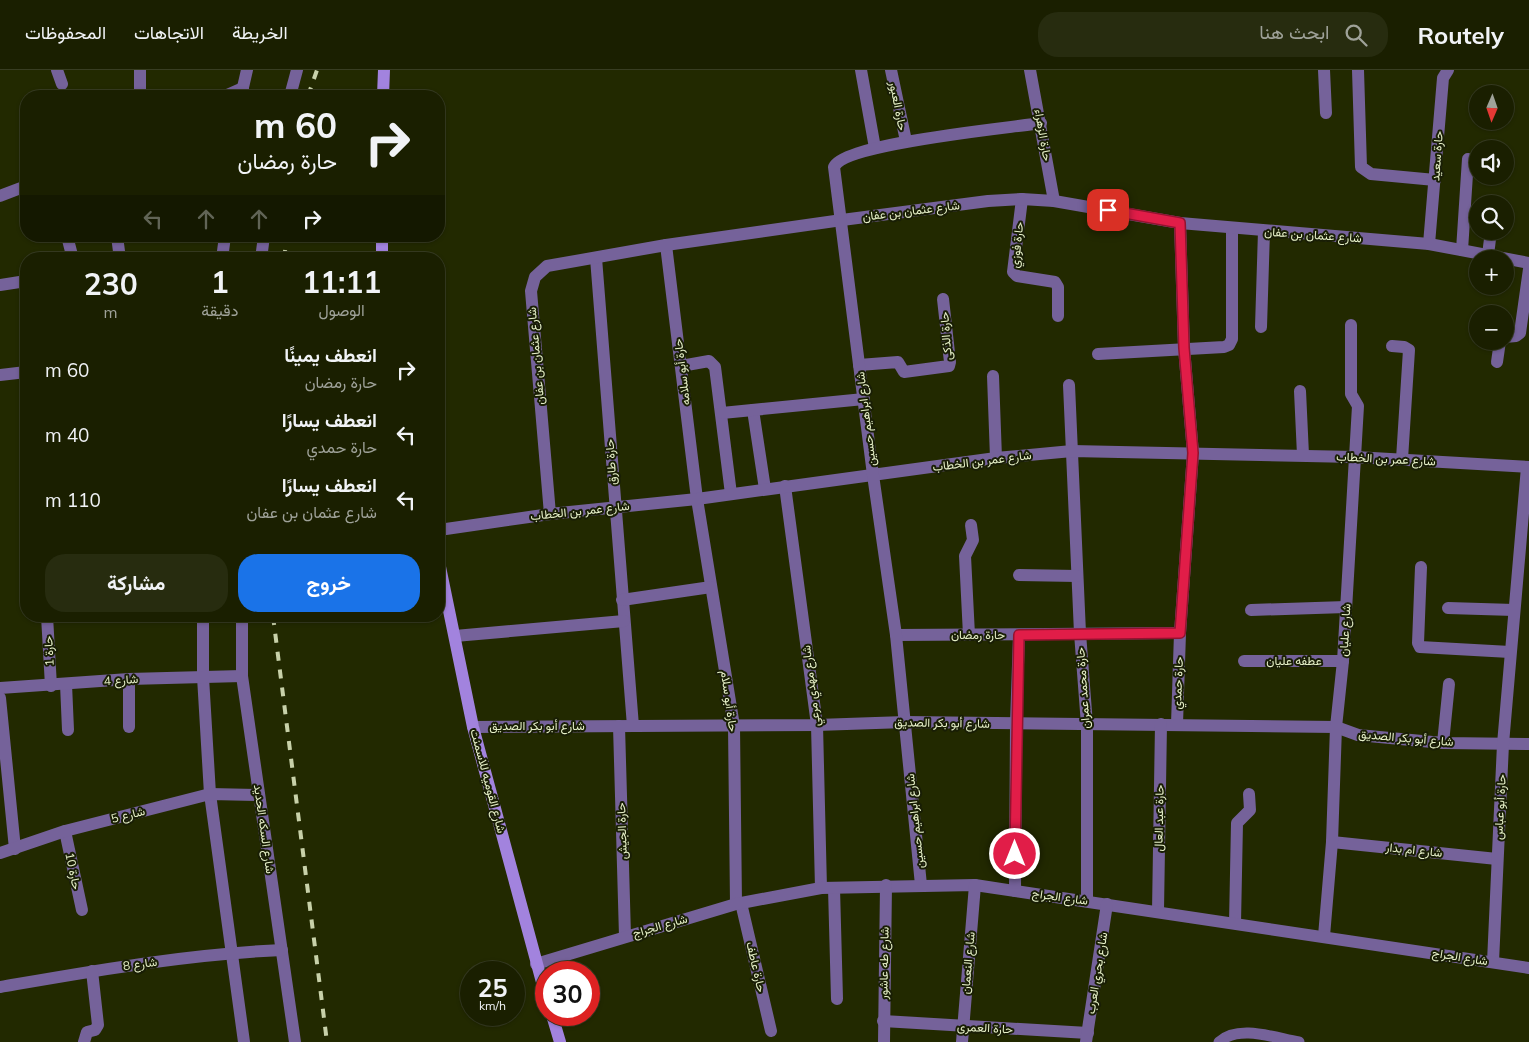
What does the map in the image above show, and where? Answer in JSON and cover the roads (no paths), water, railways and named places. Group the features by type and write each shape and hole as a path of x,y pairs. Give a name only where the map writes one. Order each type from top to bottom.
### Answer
{"main road":[{"path":"383,90 384,70"},
{"name":"شارع القوميه للاسمنت","path":"445,590 473,727 535,961"},
{"path":"555,1026 560,1042"}],"street":[{"path":"57,70 62,84"},
{"path":"140,70 140,90"},
{"path":"242,90 247,70"},
{"path":"292,90 297,70"},
{"path":"861,70 875,148"},
{"name":"حارة العبور","path":"891,70 906,141"},
{"name":"حارة الزهراء","path":"1030,70 1042,123 1054,201"},
{"path":"1324,70 1326,113"},
{"path":"1358,70 1361,167 1371,174 1435,180"},
{"name":"حارة سعيد","path":"1429,244 1443,78 1448,70"},
{"name":"شارع ابراهيم حسين","path":"921,885 896,636 873,475 835,164 839,160 875,148 906,141 1042,123"},
{"path":"1462,250 1468,159"},
{"path":"0,196 20,188"},
{"name":"شارع عثمان بن عفان","path":"550,514 531,285 540,270 547,266 666,245 842,220 988,201 1022,199 1054,201 1180,223 1429,244 1469,251"},
{"name":"حارة فوزي","path":"1022,199 1013,272 1017,276 1055,282 1058,287 1058,316"},
{"name":"حارة حمدي","path":"1177,724 1180,633 1193,453 1184,348 1180,223"},
{"path":"1098,354 1224,347 1231,342 1232,228"},
{"path":"1261,327 1264,231"},
{"name":"حارة أبو سلامه","path":"666,245 697,499"},
{"name":"حارة طارق","path":"596,258 614,508 633,726"},
{"name":"شارع عثمان بن عفان","path":"1514,260 1529,263"},
{"path":"1514,336 1520,333 1529,269"},
{"path":"0,285 20,282"},
{"name":"حارة الذكى","path":"859,365 898,362 904,372 948,366 950,362 943,299"},
{"name":"شارع عليان","path":"1324,936 1332,842 1336,728 1343,661 1358,406 1352,394 1351,325"},
{"path":"1392,346 1404,347 1409,350 1402,459"},
{"path":"1497,362 1499,350"},
{"path":"681,366 708,361 713,363 722,413 731,494"},
{"path":"0,375 20,373"},
{"path":"993,376 996,458"},
{"name":"حارة محمد عمران","path":"1069,385 1077,576 1086,725 1087,900"},
{"path":"1300,391 1303,455"},
{"path":"722,413 864,399"},
{"path":"754,410 765,489"},
{"name":"شارع عمر بن الخطاب","path":"445,529 550,514 697,499 996,458 1072,451 1303,455 1528,467"},
{"name":"حارة أبو عباس","path":"1493,962 1503,744 1514,610 1524,544 1528,467"},
{"name":"شارع مهدي مرعي","path":"785,486 817,725 821,888"},
{"name":"حارة أبو سلام","path":"697,499 734,726 738,904"},
{"path":"969,635 965,556 973,540 971,525"},
{"path":"1421,568 1418,643 1420,647 1510,652"},
{"path":"1019,575 1077,576"},
{"path":"622,600 711,587"},
{"path":"1251,610 1346,607"},
{"path":"1448,608 1514,610"},
{"path":"455,636 624,621"},
{"name":"حارة 1","path":"47,622 51,686"},
{"path":"203,622 203,677 210,794 244,1042"},
{"name":"شارع السكه الحديد","path":"242,622 242,676 295,1042"},
{"name":"حارة رمضان","path":"896,636 1180,633"},
{"path":"1015,891 1016,724 1019,635"},
{"name":"عطفه عليان","path":"1244,661 1343,661"},
{"name":"شارع 4","path":"0,688 51,686 129,679 242,676"},
{"path":"129,679 129,727"},
{"path":"66,684 68,730"},
{"path":"1443,743 1449,684"},
{"path":"0,698 15,849"},
{"name":"شارع أبو بكر الصديق","path":"473,727 734,726 904,722 1086,725 1177,724 1336,728 1358,735 1443,743 1529,744"},
{"name":"حارة عبد العال","path":"1158,911 1161,724"},
{"name":"حارة الجيش","path":"619,726 625,936"},
{"name":"شارع 5","path":"0,853 64,831 210,794 259,795"},
{"path":"1235,923 1237,823 1250,810 1249,794"},
{"name":"حارة 10","path":"64,831 82,910"},
{"name":"شارع ام بدار","path":"1332,842 1497,859"},
{"name":"شارع الجراج","path":"546,961 738,904 821,888 886,885 975,885 1087,900 1529,968"},
{"name":"شارع طه عاشور","path":"884,1042 886,885"},
{"name":"شارع النعمان","path":"962,1042 975,885"},
{"path":"834,888 837,999"},
{"name":"حارة عاطف","path":"738,904 771,1031"},
{"name":"شارع بحري العرب","path":"1087,1038 1107,904"},
{"name":"شارع 8","path":"0,987 92,971 232,952 282,950"},
{"path":"84,1042 86,1032 95,1030 98,1025 92,971"},
{"name":"حارة العمرى","path":"883,1021 962,1026 1087,1038"}],"lane":[{"path":"1219,1042 1226,1036 1246,1033 1299,1042"}],"railway":[{"path":"310,90 317,70"},
{"path":"285,252 286,242"},
{"path":"274,622 327,1042"}]}
